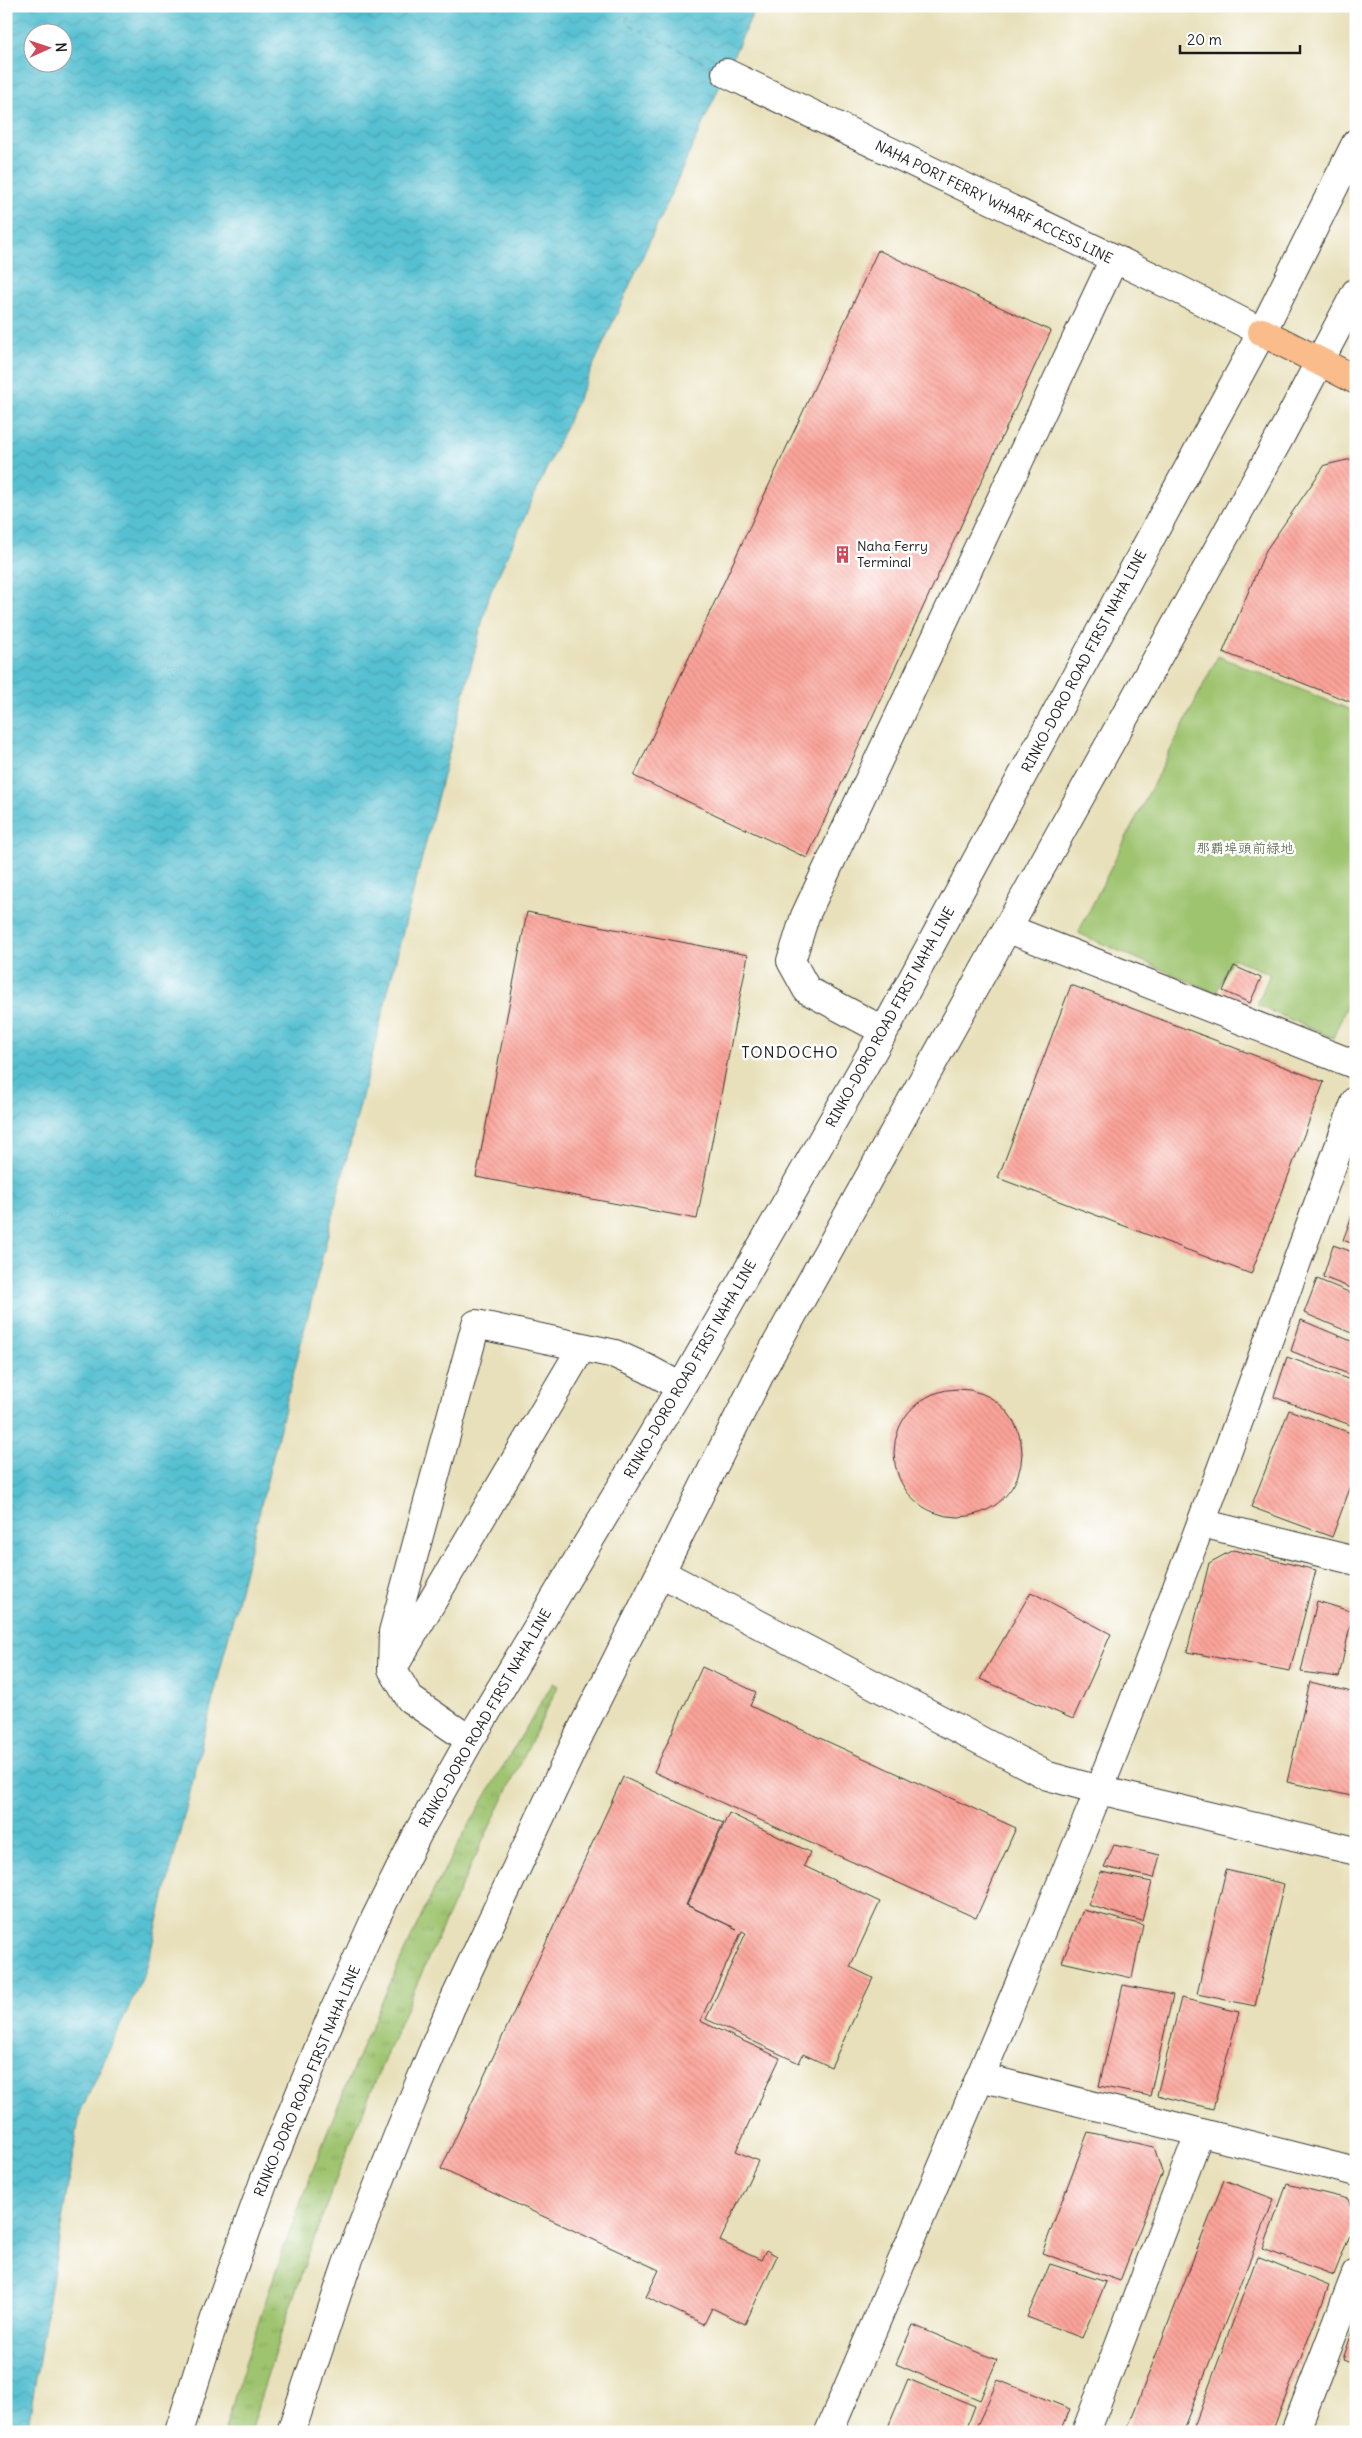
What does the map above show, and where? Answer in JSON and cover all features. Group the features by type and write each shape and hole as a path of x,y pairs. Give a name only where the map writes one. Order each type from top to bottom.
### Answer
{"highway":[{"path":"1262,332 1356,380"}],"street":[{"name":"NAHA PORT FERRY WHARF ACCESS LINE","path":"726,74 1114,259 1262,332"},
{"name":"RINKO-DORO ROAD FIRST NAHA LINE","path":"179,2432 214,2321 264,2181 329,2022 375,1919 420,1829 470,1740 681,1387 884,1031 1262,332 1356,143"},
{"path":"884,1031 807,990 791,961 798,937 805,916 1114,259"},
{"path":"291,2432 347,2264 451,2007 576,1742 762,1370 1009,929 1280,437 1356,292"},
{"path":"1009,929 1356,1065"},
{"path":"829,2432 980,2077 1098,1790 1201,1523 1356,1100"},
{"path":"470,1740 410,1699 392,1669 393,1632 476,1324 615,1354 681,1387"},
{"path":"392,1669 582,1347"},
{"path":"1201,1523 1356,1561"},
{"path":"661,1573 1048,1776 1098,1790 1356,1851"},
{"path":"980,2077 1199,2134 1356,2172"},
{"path":"1086,2432 1199,2134"},
{"path":"1295,2432 1356,2274"}],"green space":[{"name":"那覇埠頭前緑地","path":"1218,656 1356,712 1356,983 1333,1038 1257,1005 1270,974 1232,958 1216,993 1078,933"},
{"path":"553,1683 558,1686 458,1894 416,1986 363,2111 314,2238 250,2432 224,2432 266,2299 313,2168 394,1975 423,1912 453,1854 485,1796"}],"water":[{"path":"6,6 756,6 489,596 396,959 146,1970 80,2113 27,2432 6,2432"}],"building":[{"name":"Naha Ferry Terminal","path":"878,250 1051,331 807,858 634,776"},
{"path":"1356,458 1356,704 1223,652 1266,550 1325,465"},
{"path":"527,912 748,955 697,1219 476,1177"},
{"path":"1234,966 1261,978 1250,1003 1223,991"},
{"path":"1071,985 1324,1082 1251,1274 998,1178"},
{"path":"1356,1205 1356,1245 1343,1240"},
{"path":"1333,1245 1356,1253 1356,1290 1323,1277"},
{"path":"1317,1279 1356,1295 1356,1335 1304,1313"},
{"path":"1301,1320 1356,1343 1356,1377 1291,1351"},
{"path":"1287,1357 1356,1382 1356,1427 1274,1397"},
{"path":"958,1389 971,1390 983,1394 994,1399 1004,1407 1012,1417 1017,1428 1021,1440 1021,1466 1017,1478 1012,1489 1004,1499 994,1507 983,1512 971,1516 958,1517 945,1516 933,1512 922,1507 912,1499 904,1489 899,1478 895,1466 894,1453 895,1440 899,1428 904,1417 912,1407 922,1399 933,1394 945,1390"},
{"path":"1289,1410 1356,1435 1356,1472 1332,1537 1251,1507"},
{"path":"1233,1550 1316,1570 1290,1671 1187,1652 1209,1563"},
{"path":"1031,1592 1111,1634 1073,1719 980,1679"},
{"path":"1317,1601 1353,1612 1339,1677 1301,1672"},
{"path":"702,1667 756,1692 750,1706 1016,1828 976,1918 654,1772"},
{"path":"1310,1682 1356,1693 1356,1797 1287,1782"},
{"path":"623,1777 723,1823 686,1905 737,1929 687,1905 729,1813 810,1852 804,1866 880,1902 850,1967 873,1978 831,2067 803,2054 799,2063 706,2019 746,1933 742,1931 700,2021 780,2058 736,2151 758,2161 720,2241 761,2260 766,2250 777,2256 745,2324 712,2308 704,2324 646,2297 659,2270 441,2169"},
{"path":"1114,1845 1160,1855 1154,1878 1104,1867"},
{"path":"1226,1870 1284,1884 1255,2006 1197,1994"},
{"path":"1101,1872 1152,1882 1142,1921 1088,1905"},
{"path":"1083,1910 1143,1925 1132,1978 1062,1962"},
{"path":"1123,1985 1173,1995 1150,2096 1099,2086"},
{"path":"1181,1998 1239,2012 1213,2109 1157,2095"},
{"path":"1088,2132 1154,2147 1162,2172 1120,2281 1042,2253"},
{"path":"1224,2180 1274,2199 1182,2432 1126,2432"},
{"path":"1287,2184 1348,2199 1356,2219 1334,2275 1263,2249"},
{"path":"1257,2257 1329,2286 1272,2432 1192,2432"},
{"path":"1050,2264 1106,2282 1082,2338 1027,2317"},
{"path":"1356,2324 1356,2364 1343,2359"},
{"path":"913,2325 997,2360 980,2400 896,2364"},
{"path":"908,2379 975,2406 965,2432 886,2432"},
{"path":"998,2380 1070,2409 1061,2432 974,2432"}],"ferry route":[{"path":"632,6 626,23 715,68"}],"place":[{"name":"Naha Ferry Terminal","path":"843,554"}],"district":[{"name":"TONDOCHO","path":"790,1052"}]}
